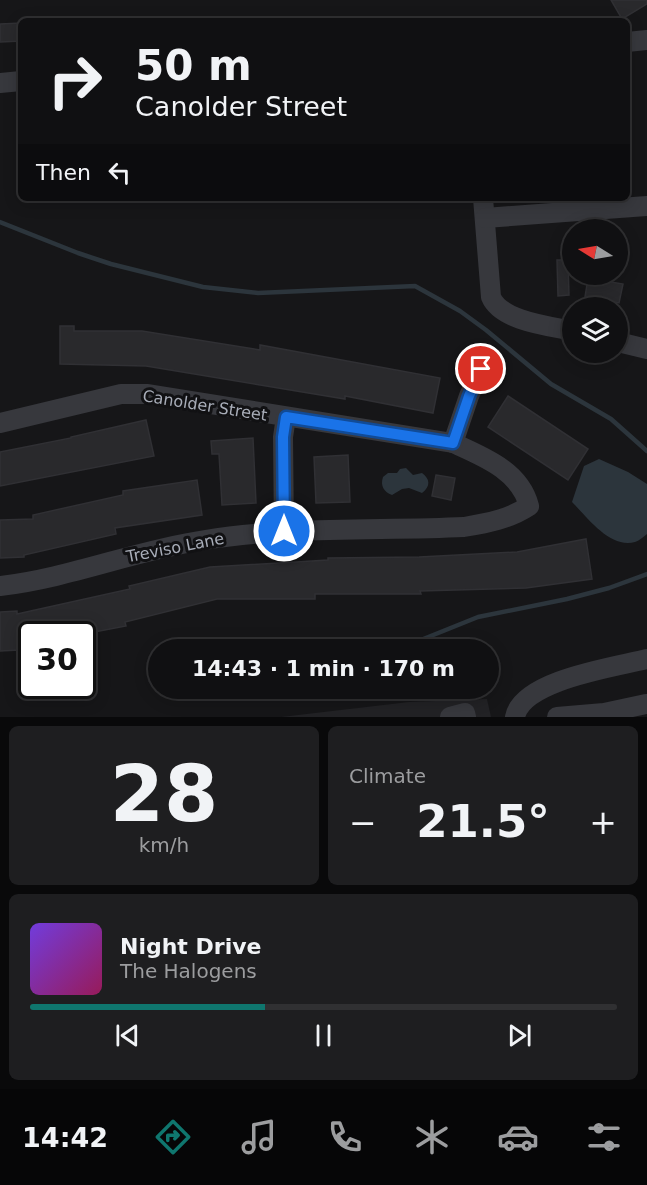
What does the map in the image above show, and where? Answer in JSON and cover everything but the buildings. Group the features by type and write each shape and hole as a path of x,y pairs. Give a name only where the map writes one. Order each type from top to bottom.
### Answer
{"street":[{"path":"630,42 647,40"},
{"path":"0,83 18,81"},
{"path":"483,201 491,297 495,306 508,315 562,328"},
{"path":"485,218 647,206"},
{"path":"628,344 647,349"},
{"path":"453,443 481,369"},
{"name":"Canolder Street","path":"0,423 121,394 148,394 453,443 509,472 526,493 529,506"},
{"path":"284,531 283,437 286,417"},
{"name":"Treviso Lane","path":"0,586 41,579 204,540 284,531 465,527 486,524 515,515 529,506"},
{"path":"514,717 524,699 536,690 573,677 647,659"},
{"path":"557,717 604,713 646,704"},
{"path":"450,717 465,713 466,717"}],"shaded area":[{"path":"599,459 628,472 647,484 647,534 636,541 626,543 608,536 572,502 584,466"},
{"path":"406,468 413,475 422,473 425,475 428,480 427,488 422,493 409,488 392,495 387,492 382,486 383,477 388,473 397,473 400,469"},
{"path":"487,699 491,717 281,717 409,702"}],"waterway":[{"path":"0,222 111,264 203,287 258,293 415,286 460,311 551,384 611,419 647,451"},
{"path":"423,639 478,617 567,599 609,588 647,574"}],"route":[{"path":"284,531 283,437 286,417 453,443 481,369"}]}
